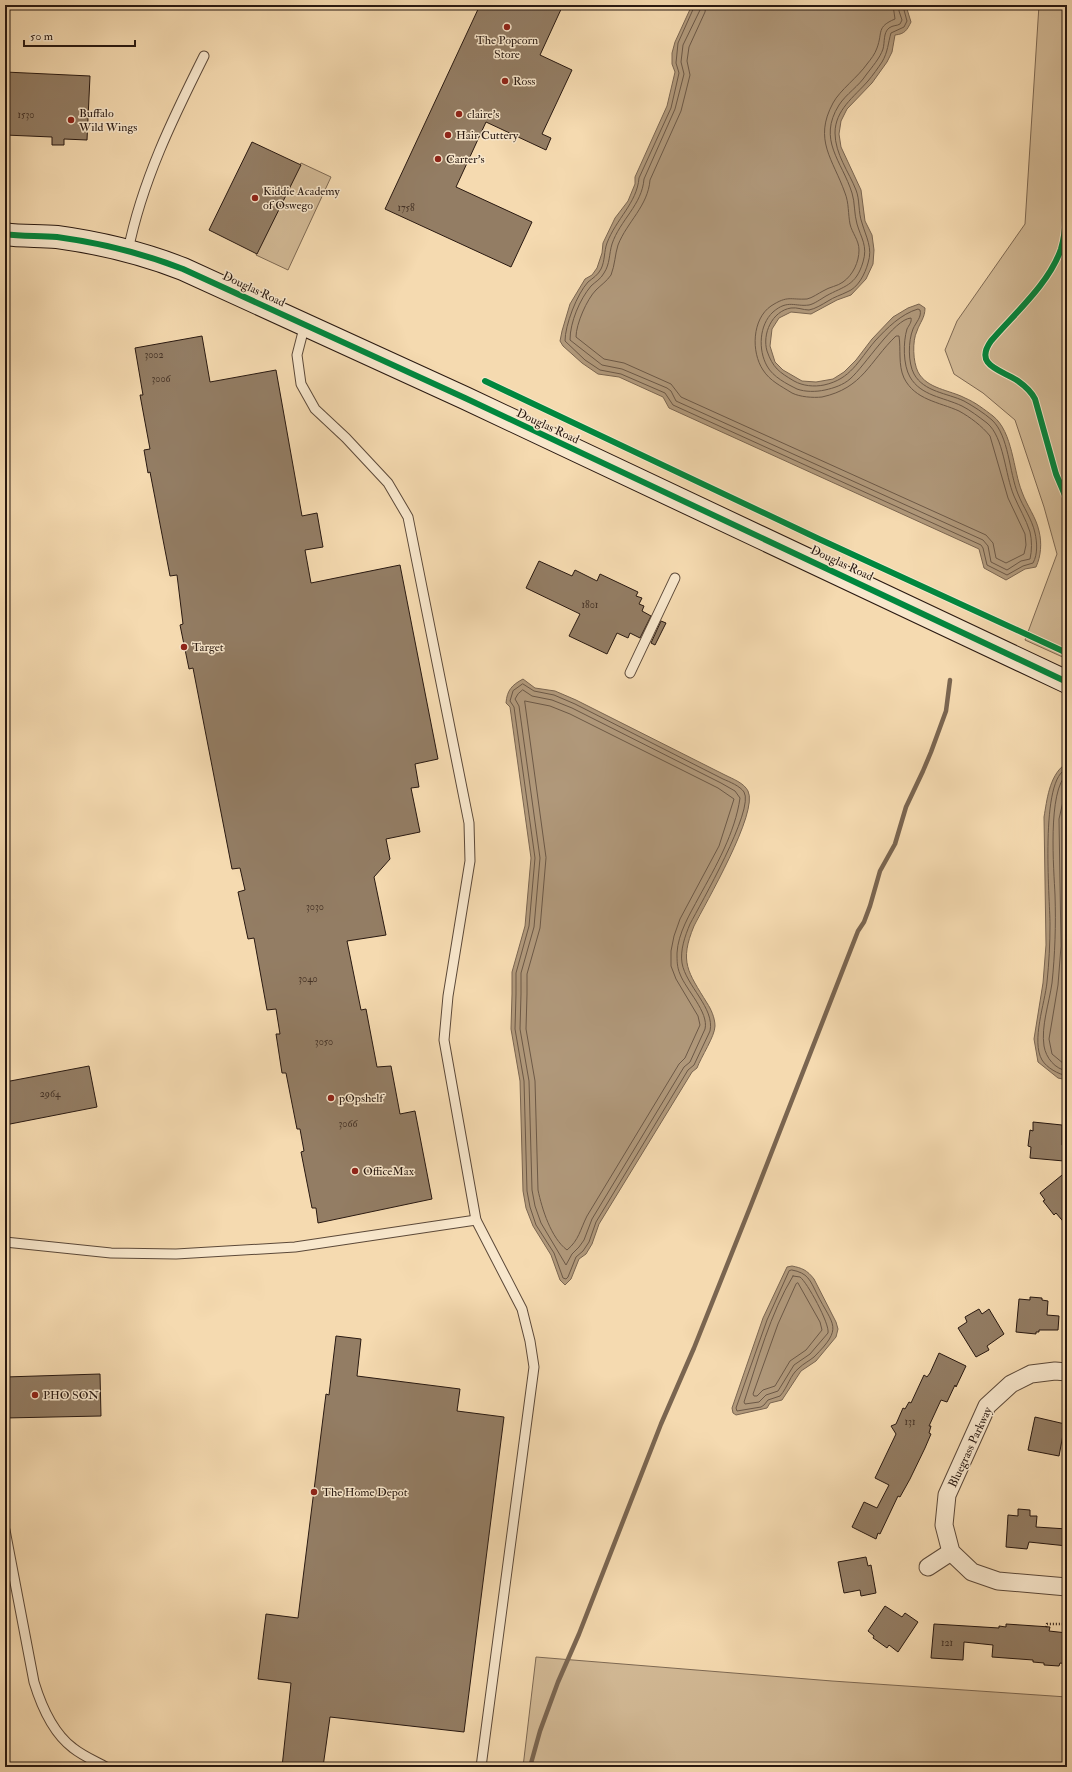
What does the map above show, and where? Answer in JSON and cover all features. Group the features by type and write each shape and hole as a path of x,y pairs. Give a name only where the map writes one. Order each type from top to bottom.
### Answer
{"street":[{"name":"Douglas Road","path":"5,234 57,237 108,245 128,250 183,269 305,324 1067,682"},
{"name":"Bluegrass Parkway","path":"951,1552 944,1525 947,1496 987,1406 1011,1384 1031,1374 1055,1371 1067,1372"},
{"path":"928,1567 951,1552 972,1572 998,1582 1067,1587"}],"lane":[{"path":"128,250 133,226 155,161 169,126 204,56"},
{"path":"305,324 297,355 301,384 315,409 346,438 388,483 408,516 469,823 470,861 448,996 444,1040 476,1220 522,1309 530,1341 534,1367 481,1767"},
{"path":"630,672 675,578"},
{"path":"5,1242 111,1253 176,1254 295,1247 476,1220"},
{"path":"5,1530 38,1696 54,1728 64,1739 73,1748 106,1767"}],"path":[{"path":"1046,1627 1047,1624 1062,1624"}],"shaded area":[{"path":"1039,5 1067,5 1067,659 1025,640 1057,554 1044,507 1015,420 983,393 954,374 945,350 957,321 1025,224"},
{"path":"301,163 331,177 288,270 256,255"},
{"path":"536,1657 832,1681 1067,1697 1067,1767 523,1767"}],"water":[{"path":"692,5 909,5 907,9 911,22 910,25 903,33 895,35 892,52 887,62 872,83 847,109 841,121 839,134 841,147 861,190 865,221 872,235 874,250 873,264 866,279 851,295 837,300 811,314 791,312 779,318 772,329 770,346 775,362 783,370 802,381 816,382 833,379 844,372 856,360 872,339 893,317 908,308 919,304 925,308 924,315 914,340 914,357 916,368 922,378 933,386 959,395 980,406 1000,423 1009,441 1022,492 1036,521 1039,531 1040,549 1036,567 1025,569 1006,580 984,568 979,549 669,408 663,397 619,377 598,374 582,363 563,346 560,341 570,304 585,279 592,275 597,268 602,253 603,243 615,218 628,201 635,184 635,177 667,106 675,72 672,64 672,53 675,42"},
{"path":"523,679 535,688 555,691 576,700 741,783 748,791 749,802 746,818 739,837 694,926 689,938 687,949 688,966 691,975 714,1017 715,1026 713,1035 697,1068 692,1072 599,1224 592,1244 586,1254 579,1259 571,1279 565,1285 560,1280 551,1255 533,1226 526,1208 523,1191 520,1081 511,1029 512,972 525,926 531,858 510,707 506,703 511,688"},
{"path":"1064,765 1067,765 1067,1080 1058,1078 1038,1062 1034,1039 1043,983 1046,945 1044,817 1052,782 1059,770"},
{"path":"792,1266 804,1270 814,1279 836,1322 838,1329 836,1337 816,1361 801,1371 782,1400 770,1403 767,1408 736,1415 733,1413 732,1408 763,1318 787,1267"}],"building":[{"path":"480,5 563,5 540,55 572,70 542,134 551,138 546,150 486,122 456,187 532,222 511,267 385,209"},
{"path":"5,72 90,76 87,140 64,139 64,145 52,145 52,137 5,135"},
{"name":"Kiddie Academy of Oswego","path":"252,142 301,165 257,254 209,230"},
{"path":"202,336 210,382 276,370 302,516 317,513 323,547 305,550 311,583 400,565 438,759 415,764 419,787 411,788 420,832 386,839 390,859 374,877 386,935 347,941 361,1010 366,1009 377,1067 391,1066 400,1114 415,1111 432,1199 318,1223 316,1208 312,1208 301,1152 304,1151 300,1129 297,1129 286,1073 282,1073 276,1034 280,1034 276,1009 267,1010 254,938 248,939 238,892 245,890 240,868 232,869 193,668 189,669 180,625 183,624 177,575 170,576 150,472 148,473 144,450 150,449 140,395 143,395 135,348"},
{"path":"539,561 572,576 575,570 597,581 600,574 638,592 636,596 642,598 639,604 644,606 642,611 651,616 640,638 630,633 628,638 617,633 607,654 569,636 580,614 526,588"},
{"path":"661,621 666,623 655,645 651,643"},
{"path":"89,1066 97,1107 5,1125 5,1082"},
{"path":"1033,1122 1062,1125 1062,1145 1065,1146 1064,1161 1030,1158 1031,1147 1028,1146 1030,1130 1033,1131"},
{"path":"1067,1171 1067,1226 1056,1213 1054,1215 1043,1201 1045,1200 1040,1193"},
{"path":"1030,1297 1042,1298 1042,1300 1048,1301 1047,1315 1059,1316 1058,1330 1039,1330 1036,1334 1016,1332 1019,1299 1030,1300"},
{"path":"979,1309 982,1314 989,1309 1004,1334 987,1346 989,1350 976,1357 958,1328 967,1322 965,1317"},
{"path":"336,1336 361,1339 357,1376 460,1389 457,1411 504,1417 464,1732 330,1717 323,1767 282,1767 291,1683 258,1679 266,1614 298,1618 326,1394 329,1395"},
{"path":"939,1353 966,1366 947,1402 941,1400 929,1426 931,1426 929,1433 931,1434 925,1448 910,1479 900,1497 898,1496 880,1534 878,1533 876,1539 852,1527 864,1502 877,1508 889,1485 875,1478 896,1434 891,1426 896,1424 903,1408 905,1409 909,1402 911,1403 924,1375 927,1377 930,1373"},
{"path":"100,1374 101,1416 5,1418 5,1377"},
{"path":"1035,1417 1065,1424 1059,1456 1028,1450"},
{"path":"1018,1509 1030,1510 1030,1516 1037,1516 1036,1527 1067,1529 1067,1546 1029,1542 1027,1549 1006,1547 1008,1515 1018,1516"},
{"path":"866,1557 868,1566 871,1565 876,1593 861,1596 860,1590 844,1593 838,1562"},
{"path":"885,1606 902,1617 905,1613 918,1622 898,1652 889,1645 887,1648 873,1638 874,1636 868,1631"},
{"path":"934,1624 999,1628 999,1626 1006,1627 1006,1624 1050,1627 1049,1631 1067,1633 1067,1664 1060,1663 1059,1666 1044,1665 1044,1663 1033,1662 1033,1660 992,1657 993,1645 964,1642 963,1660 931,1658"}],"waterway":[{"path":"530,1767 540,1731 558,1682 579,1634 661,1424 694,1348 858,931 864,922 880,871 895,844 906,807 931,752 946,711 950,680"}],"cycle path":[{"path":"1067,155 1066,215 1064,239 1061,249 1040,286 991,341 986,349 985,356 987,362 1018,381 1028,389 1035,399 1056,474 1067,500"},
{"path":"5,234 57,237 89,242 137,253 183,269 465,398 1067,682"},
{"path":"485,381 819,539 1067,653"}],"place":[{"name":"The Popcorn Store","path":"507,27"},
{"name":"Ross","path":"505,81"},
{"name":"claire's","path":"459,114"},
{"name":"Buffalo Wild Wings","path":"71,120"},
{"name":"Hair Cuttery","path":"448,135"},
{"name":"Carter's","path":"438,159"},
{"name":"Kiddie Academy of Oswego","path":"255,198"},
{"name":"Target","path":"184,647"},
{"name":"pOpshelf","path":"331,1098"},
{"name":"OfficeMax","path":"355,1171"},
{"name":"PHO SON","path":"35,1395"},
{"name":"The Home Depot","path":"314,1492"}]}
